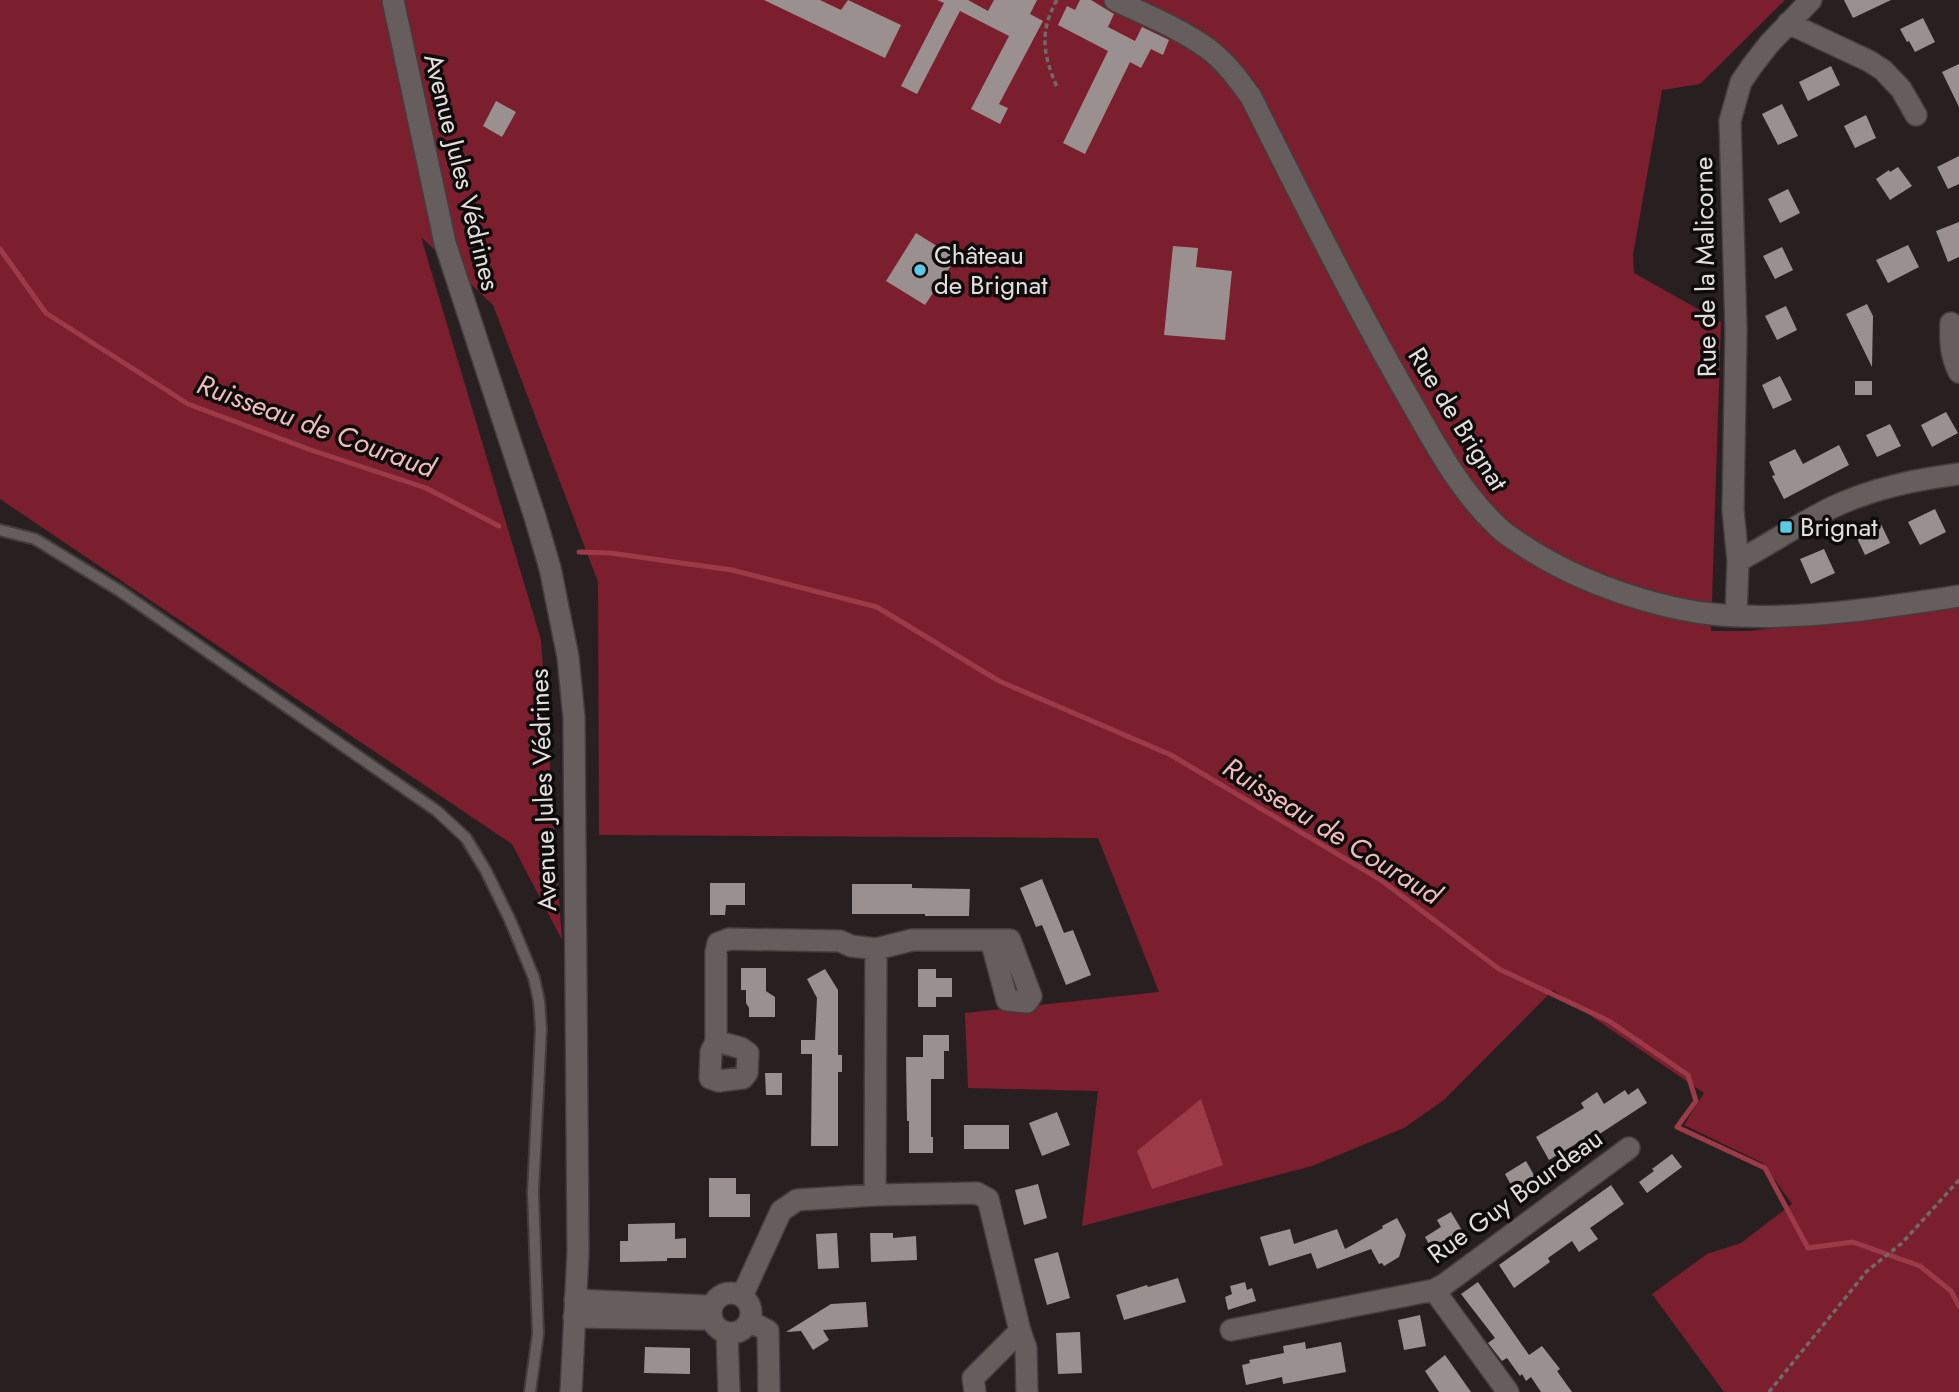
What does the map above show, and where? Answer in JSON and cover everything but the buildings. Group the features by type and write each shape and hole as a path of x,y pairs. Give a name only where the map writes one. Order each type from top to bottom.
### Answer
{"street":[{"name":"Avenue Jules Védrines","path":"393,0 445,243 535,517 560,611 568,657 574,718 576,821 578,1252 571,1392"},
{"name":"Rue de Brignat","path":"1115,0 1209,49 1231,70 1251,97 1359,309 1442,456 1475,504 1500,530 1539,556 1575,575 1647,600 1699,612 1737,616 1792,616 1847,612 1959,596"},
{"name":"Rue de la Malicorne","path":"1737,616 1738,561 1733,510 1736,330 1730,121 1741,82 1760,55 1811,0"},
{"path":"1788,23 1883,70 1901,89 1916,115"},
{"path":"1951,323 1953,360 1959,372"},
{"path":"1738,561 1813,518 1860,496 1913,480 1959,474"},
{"path":"716,1041 718,943 729,939 840,941 851,946 876,949 912,940 991,940"},
{"path":"875,1195 876,949"},
{"name":"Rue Guy Bourdeau","path":"1231,1330 1434,1290 1629,1148"},
{"path":"742,1296 781,1211 797,1200 977,1193 988,1199 1026,1348 1027,1392"},
{"name":"Rue Guy Bourdeau","path":"1434,1290 1507,1392"},
{"path":"575,1309 700,1319 711,1312 718,1297 730,1293 742,1296 750,1307 750,1321 741,1331 727,1333 715,1326 711,1312"},
{"path":"750,1321 768,1331 769,1392"},
{"path":"975,1392 973,1378 1020,1331"},
{"path":"727,1333 729,1392"}],"lane":[{"path":"0,530 35,539 120,591 437,811 466,838 510,920 534,978 539,1001 541,1029 533,1192 538,1334 530,1392"}],"path":[{"path":"1057,0 1050,12 1045,46 1048,65 1058,87"},
{"path":"1769,1392 1867,1270 1902,1243 1959,1180"}],"shaded area":[{"path":"0,0 1785,0 1700,84 1662,90 1633,255 1634,273 1721,322 1711,631 1749,631 1959,606 1959,1392 1724,1392 1652,1294 1707,1254 1741,1243 1792,1204 1763,1163 1684,1125 1704,1093 1553,990 1444,1100 1404,1128 1312,1166 1082,1226 1098,1091 968,1088 965,1013 1159,992 1098,838 599,835 598,582 493,305 421,237 541,640 562,940 512,844 0,499"},
{"path":"1201,1099 1223,1165 1152,1189 1137,1151"}],"waterway":[{"name":"Ruisseau de Couraud","path":"0,249 46,313 188,404 311,450 426,488 499,526"},
{"name":"Ruisseau de Couraud","path":"579,552 610,553 732,570 877,607 999,681 1171,755 1381,880 1499,969 1609,1021 1688,1075 1696,1101 1677,1127 1765,1168 1808,1248 1853,1242 1920,1266 1951,1291 1959,1306"}],"place":[{"name":"Château de Brignat","path":"920,270"},
{"name":"Brignat","path":"1786,527"}]}
